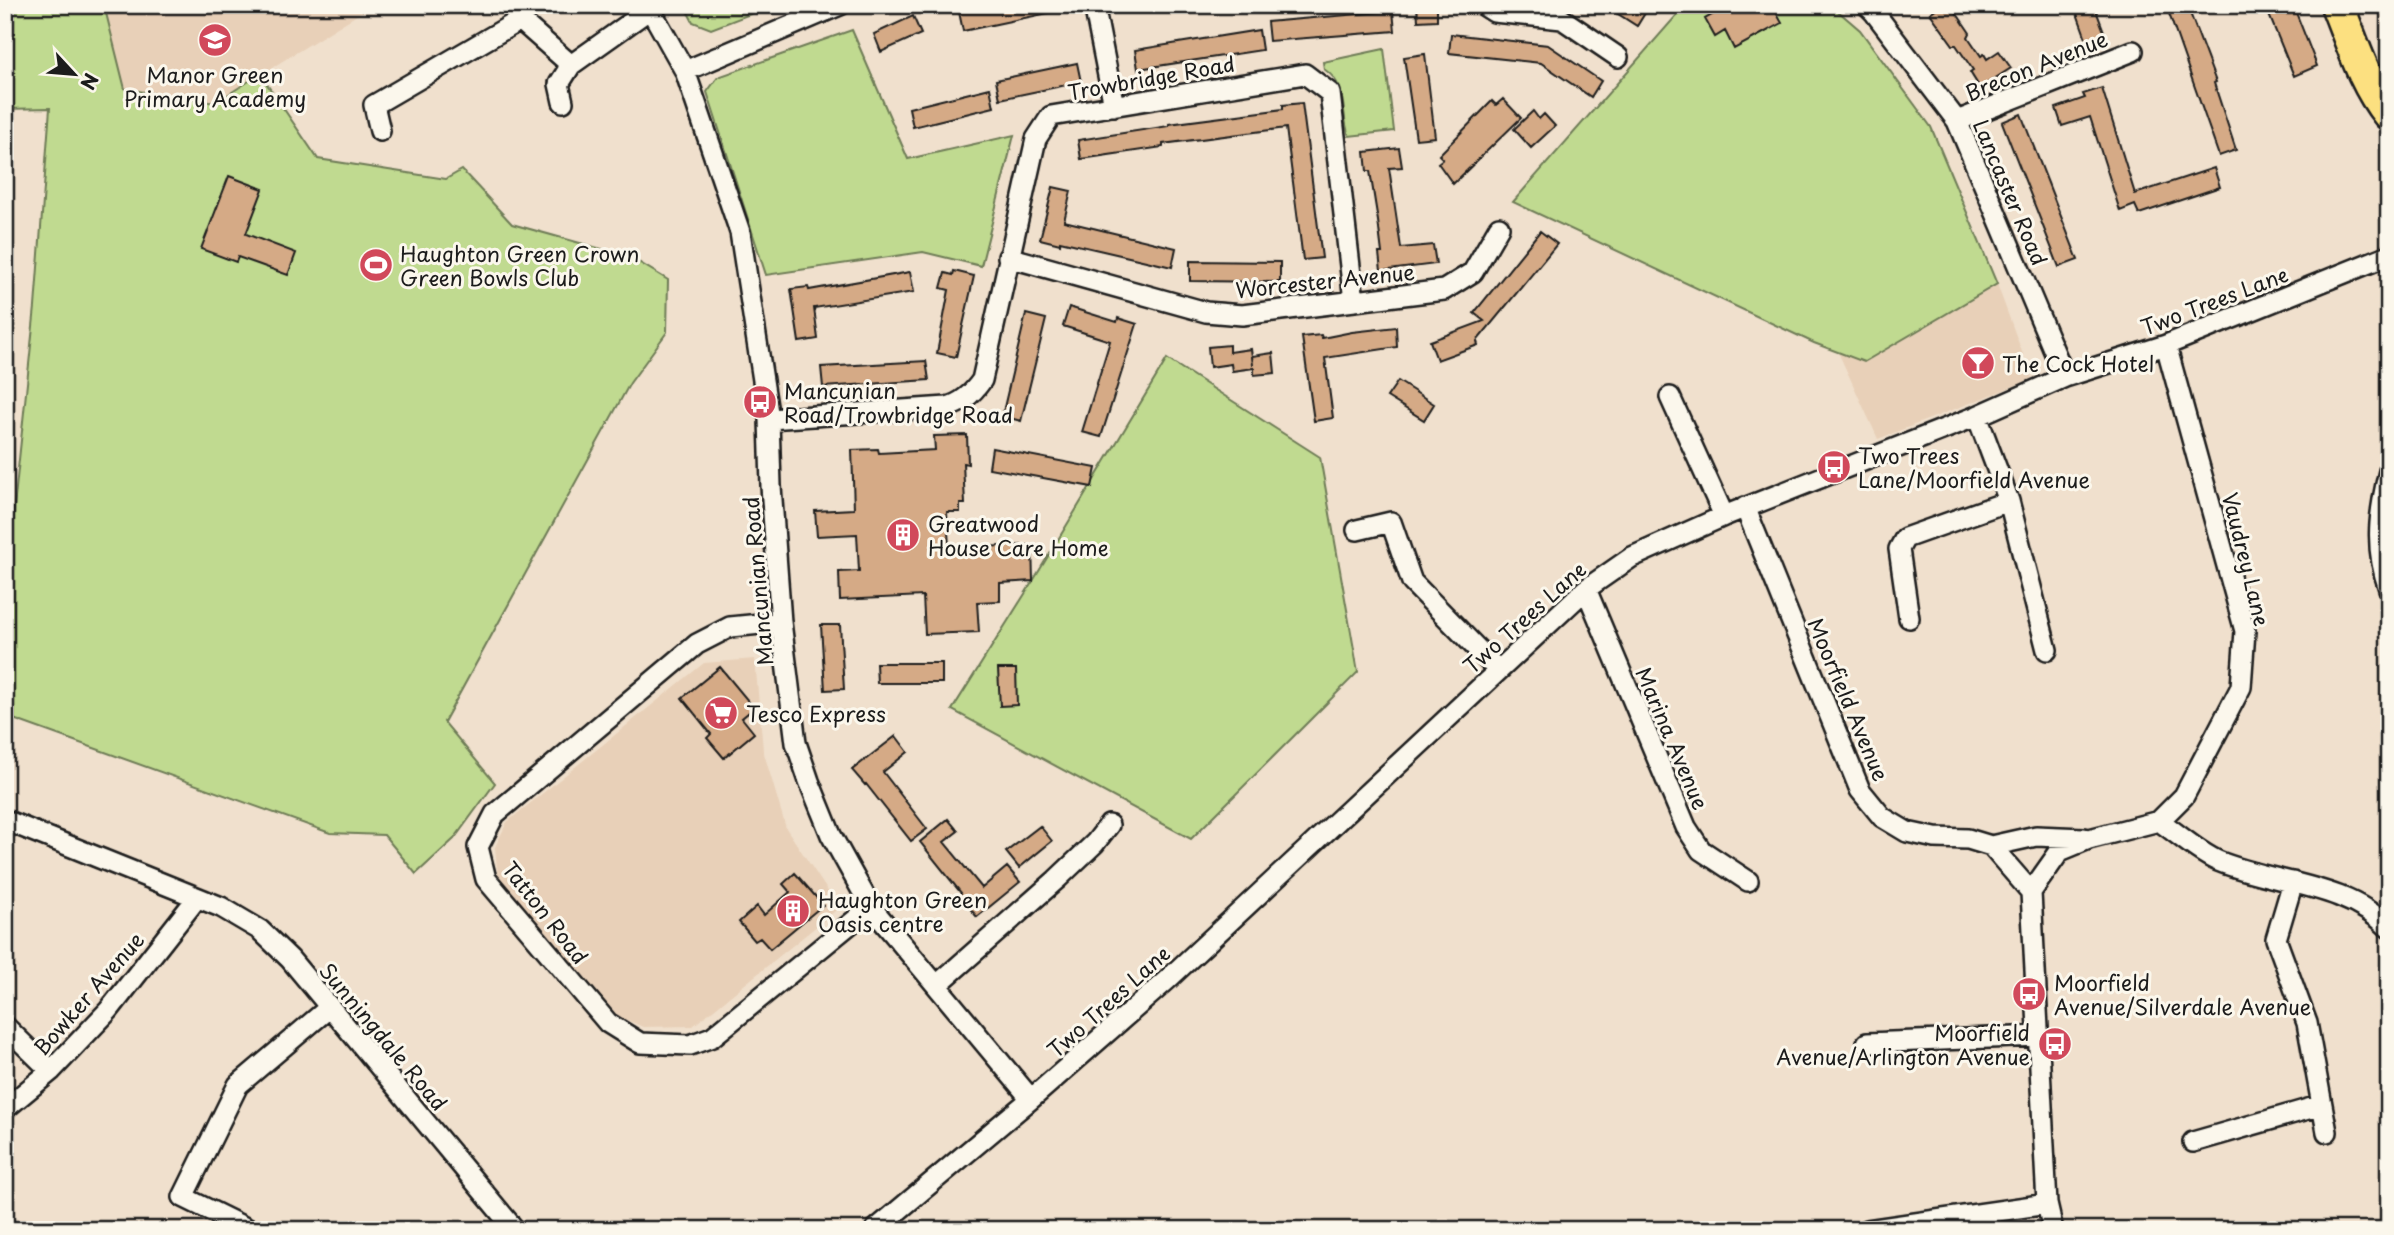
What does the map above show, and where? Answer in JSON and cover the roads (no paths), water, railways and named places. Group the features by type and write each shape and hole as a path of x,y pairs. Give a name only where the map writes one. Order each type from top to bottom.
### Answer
{"highway":[{"path":"2337,5 2359,61 2379,102 2389,114"}],"street":[{"path":"685,71 840,5"},
{"path":"1094,5 1114,106"},
{"path":"1483,5 1494,12 1562,19 1618,57"},
{"path":"563,102 559,85 571,65 649,7"},
{"name":"Mancunian Road","path":"649,7 685,71 740,232 769,419 781,622 796,743 831,835 871,907 1031,1099"},
{"name":"Lancaster Road","path":"1874,7 1957,121 2065,377"},
{"path":"380,131 374,105 520,20 571,65"},
{"name":"Brecon Avenue","path":"1957,121 2133,51"},
{"name":"Trowbridge Road","path":"769,419 947,407 957,405 972,394 982,380 1036,139 1051,116 1305,74 1330,93 1354,301"},
{"name":"Worcester Avenue","path":"1008,257 1206,312 1242,315 1444,290 1473,272 1499,227"},
{"name":"Two Trees Lane","path":"875,1230 1167,980 1586,589 1632,557 1745,507 1977,416 2065,377 2166,345 2388,256"},
{"name":"Vaudrey Lane","path":"2160,821 2184,796 2241,687 2245,631 2166,345"},
{"path":"1671,397 1724,516"},
{"path":"1977,416 2009,500 2047,650"},
{"path":"2389,471 2379,512 2381,567 2389,589"},
{"path":"1909,618 1899,549 1905,538 2009,500"},
{"name":"Moorfield Avenue","path":"1745,507 1860,790 1882,817 1907,831 1935,838 1968,839 1992,846"},
{"path":"1357,530 1391,522 1412,582 1498,670"},
{"name":"Marina Avenue","path":"1586,589 1686,827 1701,850 1748,881"},
{"name":"Tatton Road","path":"781,622 730,627 697,644 495,814 478,847 486,880 608,1023 640,1043 690,1045 712,1037 871,907"},
{"name":"Sunningdale Road","path":"5,820 221,907 260,930 290,959 515,1230"},
{"path":"2031,892 2060,851 2089,838 2160,821 2217,860 2333,895 2376,915 2389,928"},
{"path":"937,985 1056,880 1095,843 1109,825"},
{"path":"2053,1230 2047,1204 2031,892 1992,846 2036,836 2089,838"},
{"path":"2293,883 2276,939 2307,1023 2327,1132"},
{"name":"Bowker Avenue","path":"5,1109 51,1071 109,1010 197,898"},
{"path":"250,1230 183,1197 238,1085 330,1007"},
{"path":"5,1026 51,1071"},
{"path":"1867,1043 2039,1036"},
{"path":"2193,1142 2322,1105"},
{"path":"1867,1230 2047,1204"}],"place":[{"name":"Manor Green Primary Academy","path":"215,40"},
{"name":"Haughton Green Crown Green Bowls Club","path":"376,265"},
{"name":"The Cock Hotel","path":"1978,363"},
{"name":"Mancunian Road/Trowbridge Road","path":"760,402"},
{"name":"Two Trees Lane/Moorfield Avenue","path":"1834,467"},
{"name":"Greatwood House Care Home","path":"903,535"},
{"name":"Tesco Express","path":"721,713"},
{"name":"Haughton Green Oasis centre","path":"793,911"},
{"name":"Moorfield Avenue/Silverdale Avenue","path":"2029,994"},
{"name":"Moorfield Avenue/Arlington Avenue","path":"2055,1044"}]}
